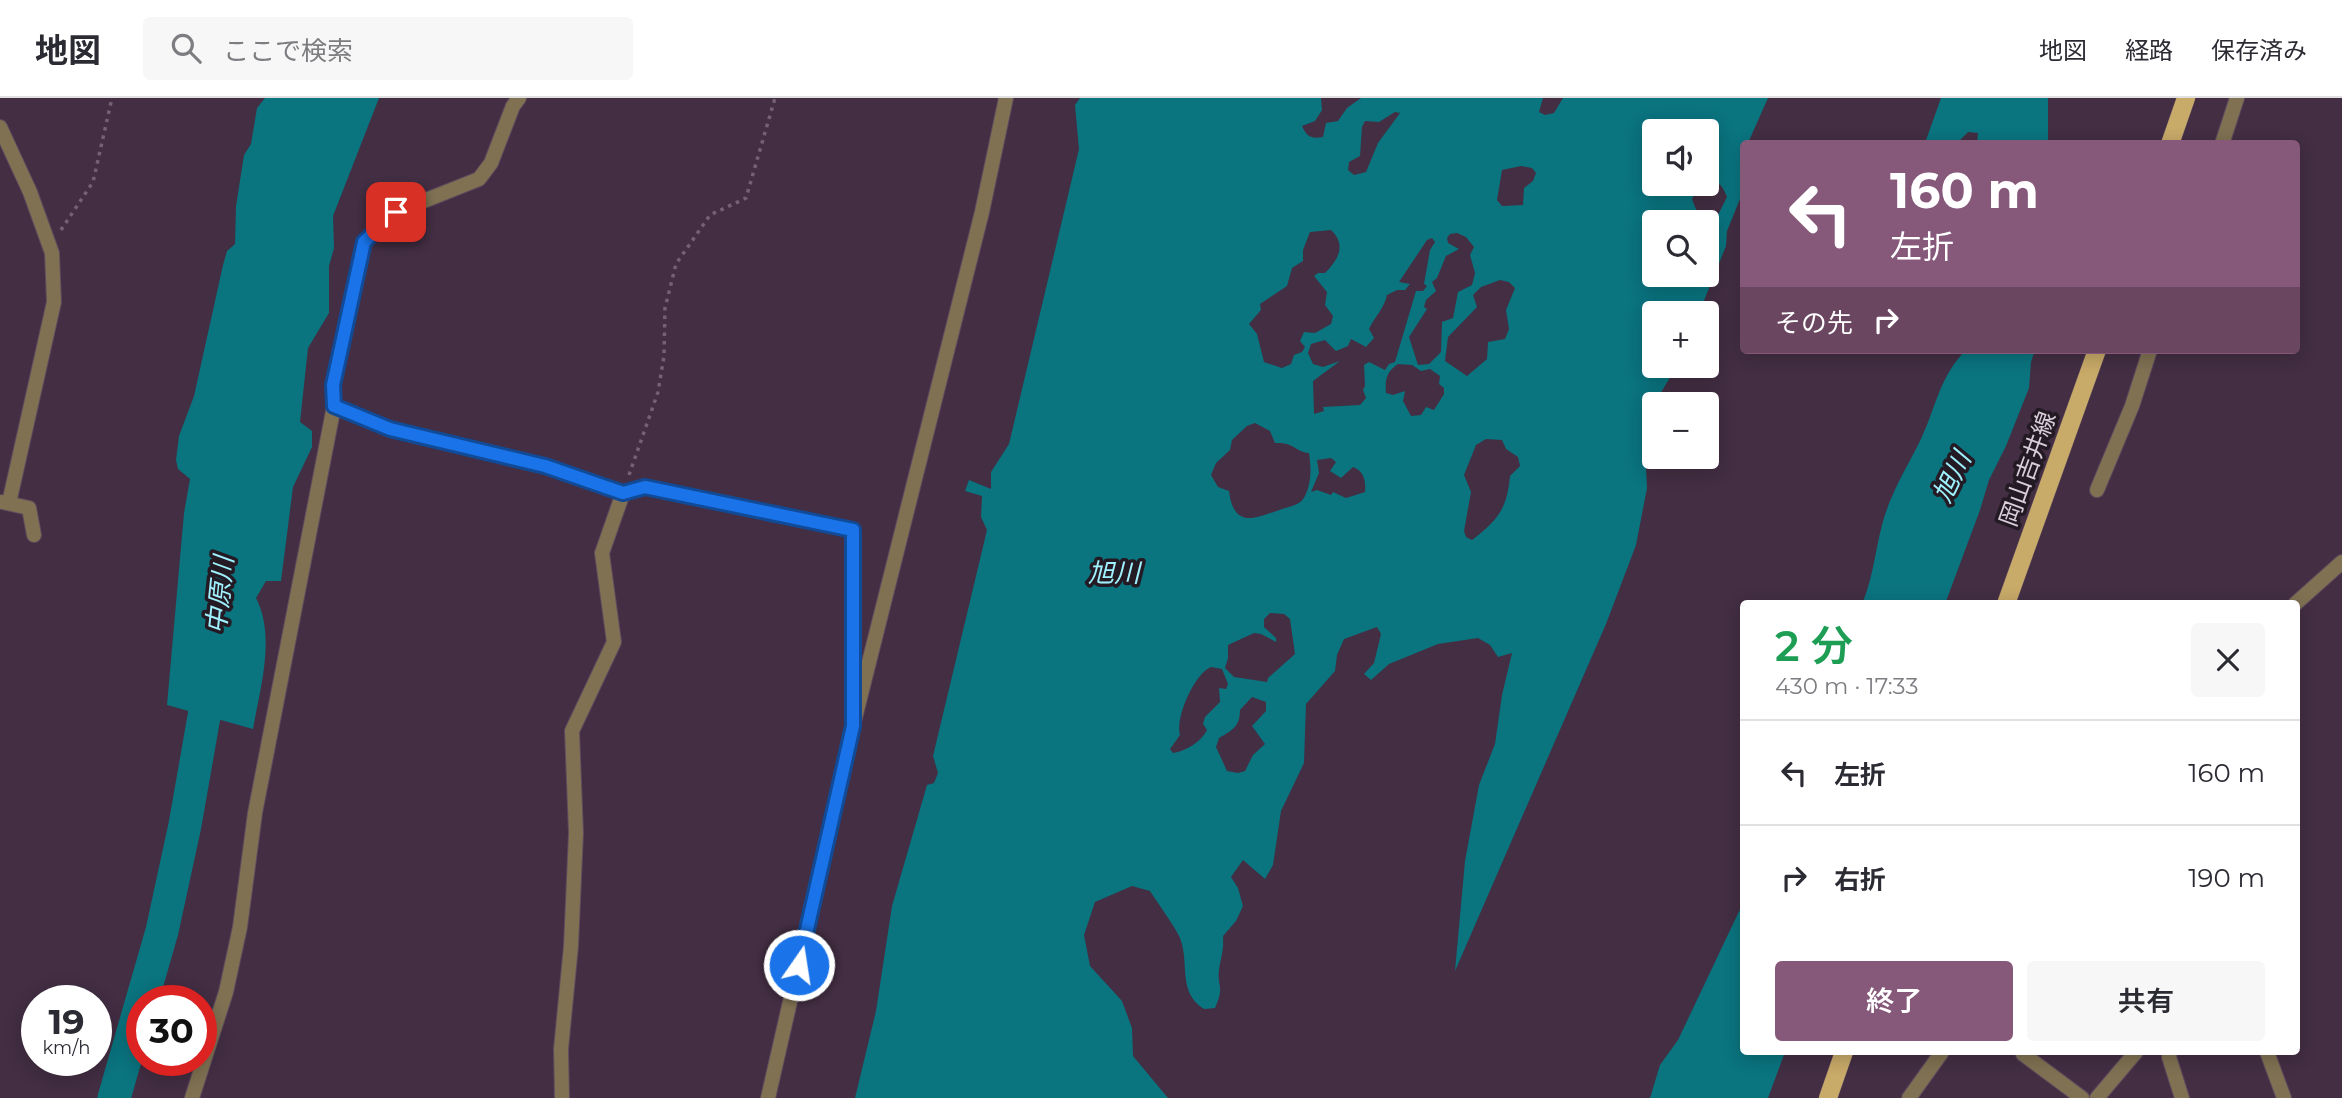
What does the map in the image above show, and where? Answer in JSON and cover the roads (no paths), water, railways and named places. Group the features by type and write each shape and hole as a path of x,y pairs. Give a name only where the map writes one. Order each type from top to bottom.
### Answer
{"main road":[{"path":"2171,140 2186,98"},
{"name":"岡山吉井線","path":"2007,600 2096,354"},
{"path":"1828,1098 1843,1055"}],"street":[{"path":"192,1098 226,992 240,927 255,813 334,406 333,385 364,242 396,212 479,179 491,163 513,106 519,98"},
{"path":"768,1098 853,726 982,212 1006,98"},
{"path":"2223,140 2237,98"},
{"path":"0,127 30,192 50,246 54,302 4,503 29,508 34,535"},
{"path":"2097,490 2132,406 2149,354"},
{"path":"334,406 390,429 545,466 623,493 645,487 853,530 853,726"},
{"path":"562,1098 561,1049 571,946 576,833 572,731 614,642 602,553 623,493"},
{"path":"2299,600 2342,562"},
{"path":"1909,1098 1940,1055"},
{"path":"2024,1055 2082,1098"},
{"path":"2097,1098 2133,1055"},
{"path":"2167,1055 2182,1098"},
{"path":"2268,1055 2284,1098"}],"water":[{"path":"265,98 379,98 333,216 334,248 329,266 329,313 308,348 300,422 312,431 312,447 293,487 281,581 266,581 256,598 262,613 266,646 253,729 167,705 184,513 190,479 178,469 176,460 179,436 194,396 227,251 235,244 236,206 244,155 251,144 257,108"},
{"name":"旭川","path":"1080,98 1321,98 1322,110 1315,121 1302,126 1308,135 1315,138 1323,137 1326,123 1338,121 1347,108 1361,98 1543,98 1539,112 1545,115 1554,113 1563,98 1768,98 1749,140 1740,140 1740,199 1727,231 1726,246 1719,263 1719,213 1727,197 1719,184 1719,119 1642,119 1642,196 1694,196 1692,199 1697,210 1642,210 1642,287 1709,287 1704,301 1642,301 1642,378 1670,378 1661,392 1642,392 1642,469 1646,469 1647,488 1636,545 1606,624 1455,971 1465,861 1479,785 1495,744 1502,695 1512,653 1498,657 1490,645 1478,638 1438,644 1389,664 1371,680 1364,674 1374,663 1381,634 1377,627 1344,639 1337,655 1335,671 1306,704 1304,763 1281,811 1273,865 1265,879 1243,860 1231,877 1238,888 1243,906 1236,921 1223,936 1219,970 1220,991 1215,1008 1204,1009 1190,994 1180,938 1150,891 1132,886 1095,902 1084,935 1090,966 1122,1001 1132,1028 1133,1056 1168,1098 855,1098 876,1011 892,906 927,785 934,783 938,773 933,756 987,530 981,517 982,496 965,491 969,480 991,489 991,472 1009,444 1079,149 1075,105","holes":["1395,112 1400,113 1378,143 1366,172 1354,175 1348,170 1349,162 1360,156 1362,127 1365,121 1379,122","1521,166 1532,168 1536,173 1533,181 1524,188 1523,205 1502,206 1497,200 1502,170","1331,230 1339,241 1339,252 1334,263 1325,273 1314,276 1327,292 1325,305 1333,316 1331,324 1315,333 1304,332 1300,341 1305,347 1302,352 1294,355 1291,364 1282,368 1264,362 1257,334 1249,324 1261,310 1260,304 1287,286 1292,268 1303,261 1303,250 1310,232","1457,233 1466,237 1474,247 1470,255 1475,273 1472,285 1458,292 1453,318 1442,322 1441,352 1429,364 1418,365 1409,337 1427,309 1424,307 1426,300 1436,291 1432,282 1437,278 1446,256 1459,249 1448,243 1450,234","1432,238 1435,242 1430,250 1424,284 1427,286 1423,291 1416,291 1395,362 1389,364 1385,370 1369,362 1364,365 1363,390 1366,398 1360,405 1323,407 1324,411 1314,414 1313,381 1340,361 1323,367 1313,364 1308,353 1311,344 1325,340 1336,351 1348,346 1351,339 1366,347 1374,338 1369,329 1387,295 1397,290 1405,290 1410,284 1399,282 1427,240","1500,280 1509,282 1515,288 1506,310 1509,329 1505,339 1488,342 1487,359 1467,376 1445,361 1448,337 1477,307 1473,295 1481,287","1398,364 1412,365 1421,371 1430,369 1440,376 1439,384 1444,388 1444,394 1434,410 1426,407 1421,415 1411,416 1403,401 1405,391 1393,395 1386,393 1386,380","1255,423 1270,431 1275,443 1287,444 1309,453 1310,480 1303,499 1295,505 1248,518 1236,512 1229,491 1218,487 1211,475 1216,463 1230,450 1232,440 1247,426","1486,439 1502,440 1506,449 1518,457 1520,466 1510,476 1500,513 1472,540 1466,537 1464,531 1471,492 1464,475 1476,445","1331,458 1336,462 1330,471 1341,478 1353,467 1360,471 1365,480 1365,492 1346,498 1333,492 1331,495 1317,490 1311,492 1319,473 1317,460","1270,613 1284,614 1290,619 1295,654 1268,678 1267,682 1234,677 1225,668 1228,645 1254,633 1276,642 1276,638 1264,627 1264,619","1211,667 1222,669 1228,684 1226,689 1219,688 1220,702 1205,717 1203,724 1207,730 1201,738 1193,745 1173,753 1170,749 1180,735 1180,718 1187,697 1205,671","1252,697 1266,702 1266,711 1252,726 1265,744 1253,755 1245,771 1227,771 1216,747 1219,738 1237,724 1240,710"]},
{"path":"1941,98 2048,98 2048,140 1977,140 1978,133 1968,132 1960,140 1926,140"},
{"name":"旭川","path":"1962,354 2034,354 2029,388 1989,480 1946,600 1863,600 1889,503 1920,441 1944,382"},
{"path":"1740,909 1740,1055 1784,1055 1768,1098 1650,1098 1660,1065 1678,1040"}],"waterway":[{"name":"中原川","path":"114,1098 162,931 185,825 212,671"}]}
